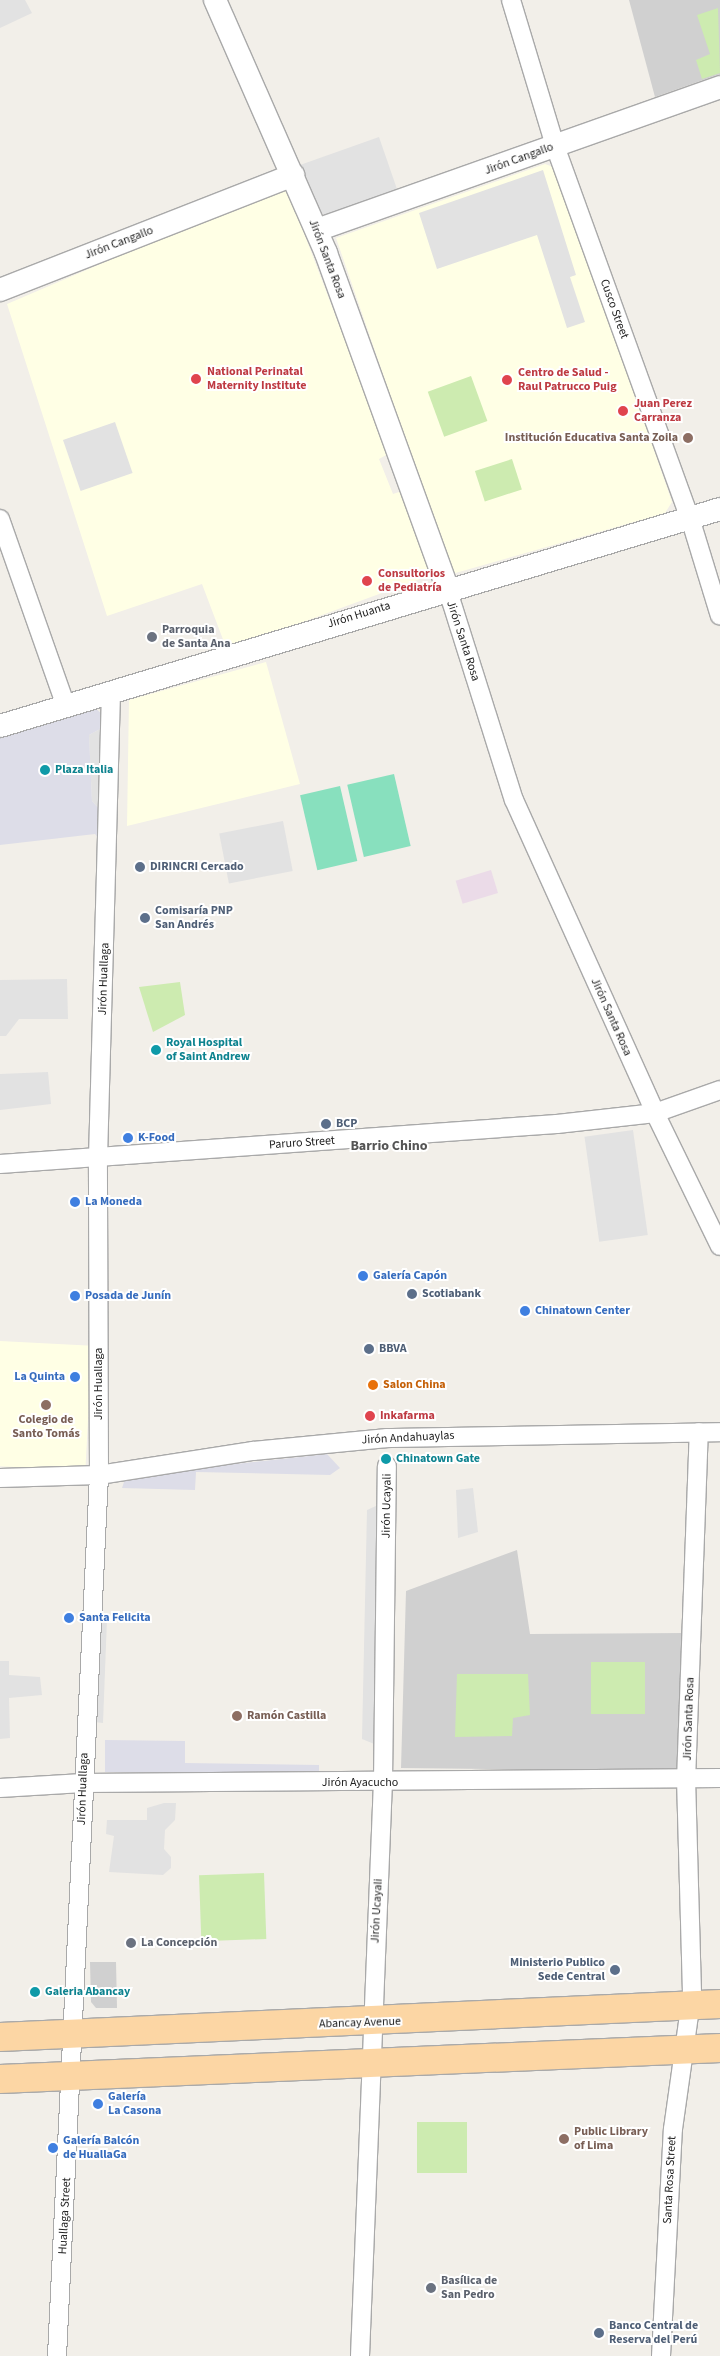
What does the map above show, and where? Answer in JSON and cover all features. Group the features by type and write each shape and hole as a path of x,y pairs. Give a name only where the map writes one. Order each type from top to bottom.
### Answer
{"main road":[{"name":"Abancay Avenue","path":"0,2037 373,2023 720,2004"},
{"path":"0,2079 720,2048"}],"street":[{"name":"Jirón Santa Rosa","path":"214,0 316,230 446,588 514,800 654,1113 720,1246"},
{"name":"Cusco Street","path":"511,0 555,146 690,518 720,616"},
{"name":"Jirón Cangallo","path":"316,230 720,87"},
{"name":"Jirón Cangallo","path":"0,290 293,175"},
{"name":"Jirón Huanta","path":"0,726 446,588 720,509"},
{"path":"0,519 66,706"},
{"name":"Jirón Huallaga","path":"72,2076 71,2033 99,1475 98,1158 112,692"},
{"name":"Paruro Street","path":"0,1164 98,1158 654,1113 720,1090"},
{"name":"Jirón Santa Rosa","path":"690,2006 686,1781 699,1432"},
{"name":"Jirón Andahuaylas","path":"0,1478 99,1475 253,1451 387,1452 720,1432"},
{"name":"Jirón Ucayali","path":"360,2356 383,1782 387,1452"},
{"name":"Jirón Ayacucho","path":"0,1788 83,1783 686,1781 720,1778"},
{"name":"Santa Rosa Street","path":"661,2356 673,2129 690,2006"},
{"name":"Huallaga Street","path":"57,2356 72,2076"}],"shaded area":[{"path":"0,0 25,0 32,13 0,28"},
{"path":"629,0 720,0 720,74 655,97"},
{"path":"379,137 398,192 324,215 316,208 300,165"},
{"name":"Centro de Salud - Raul Patrucco Puig","path":"545,164 556,168 672,502 665,513 452,574 336,238"},
{"path":"543,170 576,275 570,277 585,322 567,328 537,235 437,269 419,213"},
{"name":"National Perinatal Maternity Institute","path":"278,188 288,191 388,454 379,459 393,494 402,491 431,571 420,579 227,650 202,584 107,616 7,304"},
{"path":"115,422 133,473 81,491 63,440"},
{"path":"266,662 300,784 127,826 129,700"},
{"name":"Plaza Italia","path":"95,708 102,714 102,728 89,735 92,801 102,812 99,839 95,834 0,845 0,738 32,724"},
{"path":"102,728 102,812 92,801 89,735"},
{"path":"283,821 293,871 229,883 219,833"},
{"path":"491,870 498,893 463,904 456,881"},
{"path":"67,979 68,1019 19,1019 6,1036 0,1036 0,980"},
{"path":"48,1072 51,1104 0,1110 0,1074"},
{"path":"633,1130 648,1235 599,1242 584,1137"},
{"name":"Colegio de Santo Tomás","path":"0,1341 92,1346 85,1471 0,1466"},
{"path":"327,1454 340,1468 330,1475 196,1472 195,1490 122,1488 126,1476"},
{"path":"473,1488 478,1532 458,1538 456,1490"},
{"path":"387,1501 384,1748 362,1739 367,1510"},
{"path":"517,1550 530,1634 684,1633 678,1771 401,1768 406,1591"},
{"path":"92,1618 107,1619 103,1723 85,1721"},
{"path":"0,1661 9,1661 9,1675 40,1677 42,1695 9,1698 10,1738 0,1739"},
{"path":"105,1740 185,1741 185,1763 319,1765 319,1775 105,1772"},
{"path":"164,1803 176,1803 175,1820 165,1830 164,1849 171,1857 171,1868 163,1875 109,1872 114,1836 106,1834 107,1820 147,1820 147,1808"},
{"path":"90,1962 116,1962 117,2008 96,2008 91,2002"}],"green space":[{"path":"718,8 720,73 702,79 696,60 710,54 697,15"},
{"path":"471,376 487,421 444,437 428,392"},
{"path":"512,459 522,489 485,501 475,471"},
{"path":"394,774 411,846 364,857 347,785"},
{"path":"340,786 357,861 317,870 300,795"},
{"path":"180,982 185,1015 153,1032 139,987"},
{"path":"591,1662 645,1662 645,1714 591,1714"},
{"path":"457,1674 528,1674 530,1715 513,1718 512,1736 455,1737"},
{"path":"264,1873 266,1939 201,1941 199,1875"},
{"path":"417,2122 467,2122 467,2173 417,2173"}],"place":[{"name":"National Perinatal Maternity Institute","path":"196,379"},
{"name":"Centro de Salud - Raul Patrucco Puig","path":"507,380"},
{"name":"Juan Perez Carranza","path":"623,411"},
{"name":"Institución Educativa Santa Zoila","path":"688,438"},
{"name":"Consultorios de Pediatría","path":"367,581"},
{"name":"Parroquia de Santa Ana","path":"152,637"},
{"name":"Plaza Italia","path":"45,770"},
{"name":"DIRINCRI Cercado","path":"140,867"},
{"name":"Comisaría PNP San Andrés","path":"145,918"},
{"name":"Royal Hospital of Saint Andrew","path":"156,1050"},
{"name":"BCP","path":"326,1124"},
{"name":"K-Food","path":"128,1138"},
{"name":"La Moneda","path":"75,1202"},
{"name":"Galería Capón","path":"363,1276"},
{"name":"Scotiabank","path":"412,1294"},
{"name":"Posada de Junín","path":"75,1296"},
{"name":"Chinatown Center","path":"525,1311"},
{"name":"BBVA","path":"369,1349"},
{"name":"La Quinta","path":"75,1377"},
{"name":"Salon China","path":"373,1385"},
{"name":"Colegio de Santo Tomás","path":"46,1405"},
{"name":"Inkafarma","path":"370,1416"},
{"name":"Chinatown Gate","path":"386,1459"},
{"name":"Santa Felicita","path":"69,1618"},
{"name":"Ramón Castilla","path":"237,1716"},
{"name":"La Concepción","path":"131,1943"},
{"name":"Ministerio Publico Sede Central","path":"615,1970"},
{"name":"Galeria Abancay","path":"35,1992"},
{"name":"Galería La Casona","path":"98,2104"},
{"name":"Public Library of Lima","path":"564,2139"},
{"name":"Galería Balcón de HuallaGa","path":"53,2148"},
{"name":"Basílica de San Pedro","path":"431,2288"},
{"name":"Banco Central de Reserva del Perú","path":"599,2333"}],"district":[{"name":"Barrio Chino","path":"389,1146"}]}
